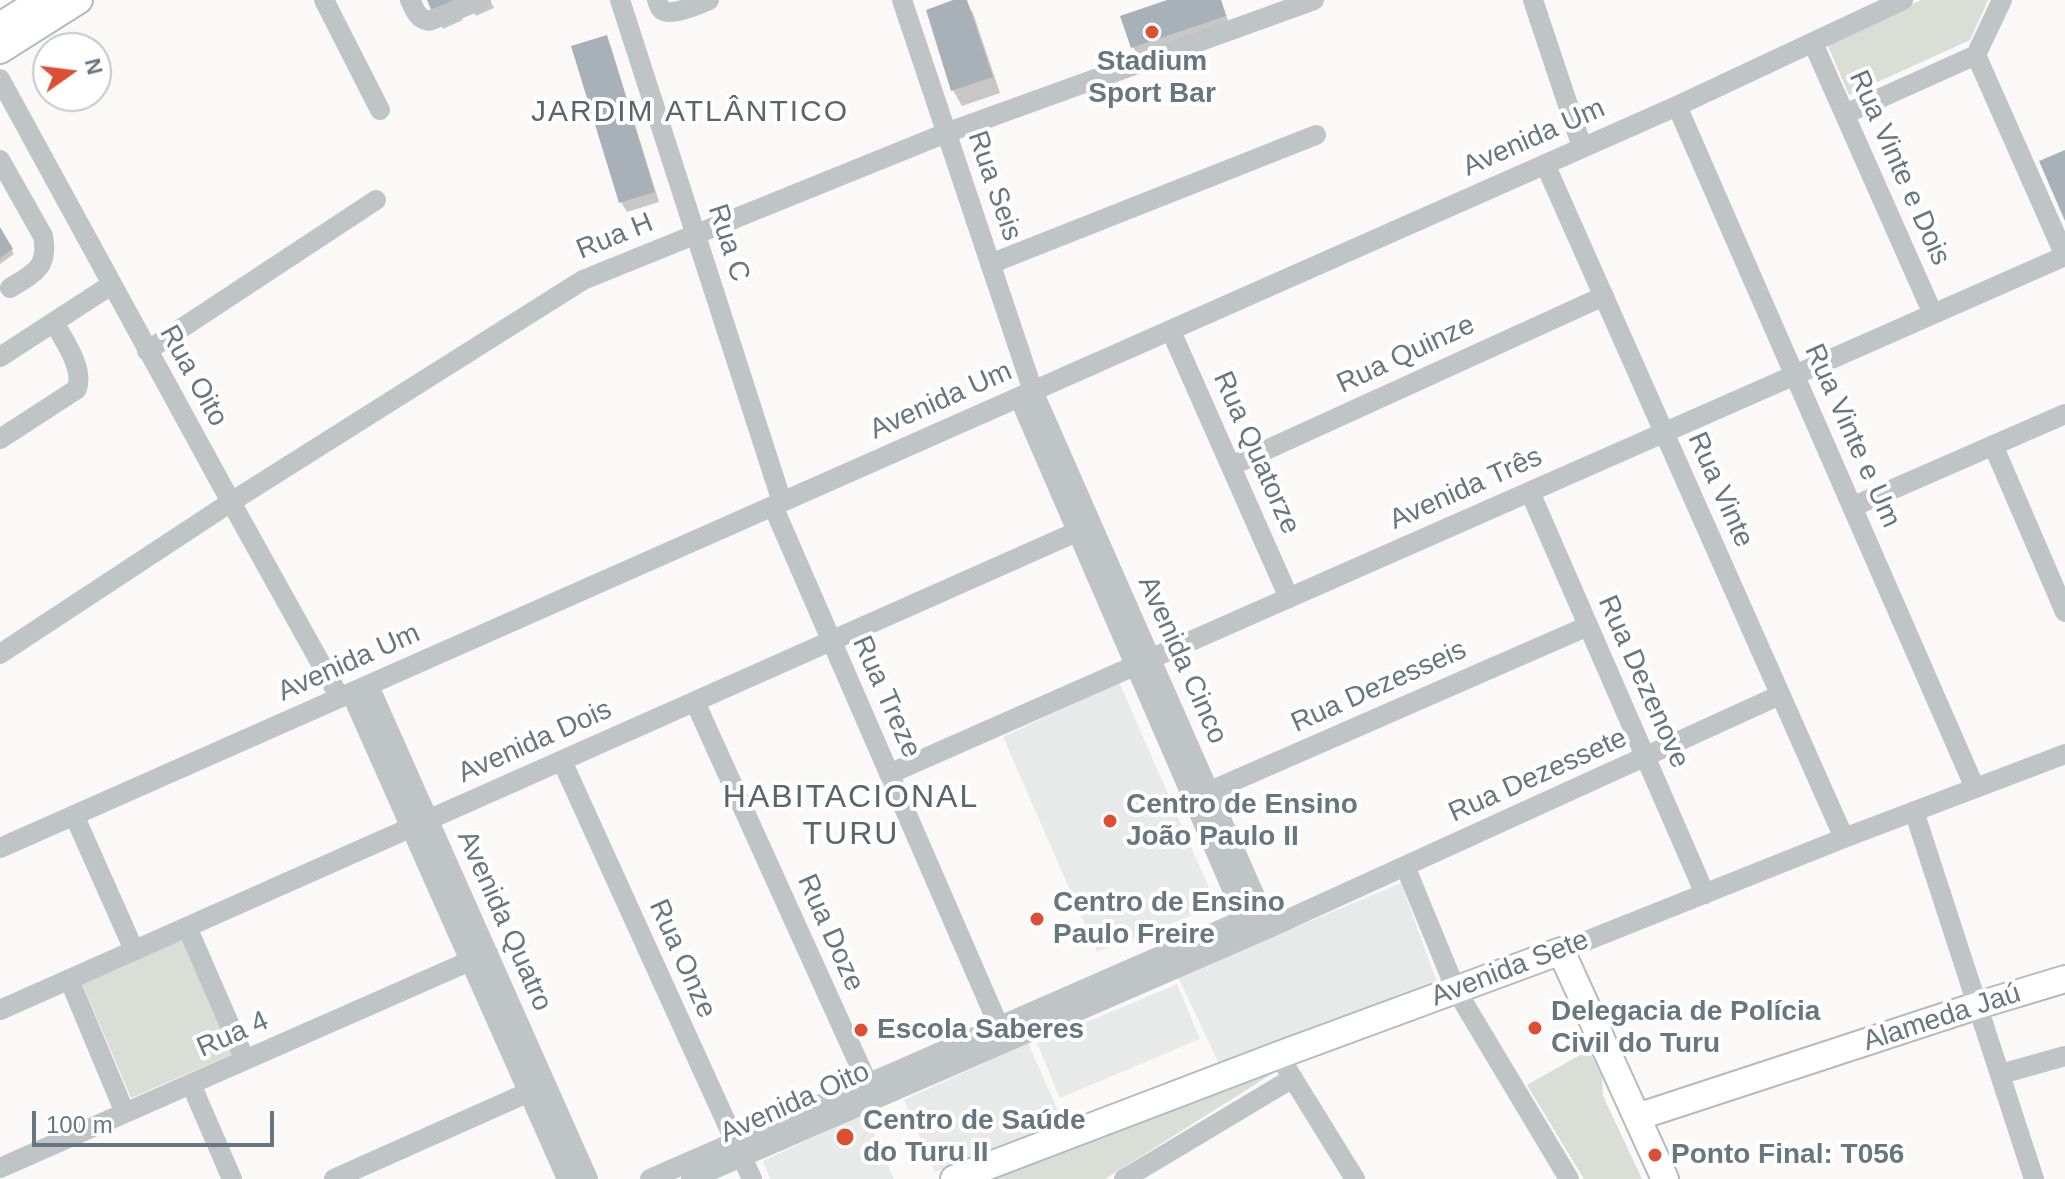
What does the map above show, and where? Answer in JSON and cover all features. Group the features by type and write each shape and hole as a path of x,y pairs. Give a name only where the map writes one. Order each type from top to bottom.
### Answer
{"main road":[{"path":"3,17 41,0"},
{"path":"0,50 79,0"},
{"path":"1561,951 1665,1179"},
{"name":"Avenida Sete","path":"954,1179 1561,951"},
{"name":"Alameda Jaú","path":"1637,1117 2065,979"}],"street":[{"path":"324,0 380,110"},
{"path":"410,0 417,15 429,21 481,0"},
{"name":"Rua C","path":"620,0 778,504"},
{"path":"657,0 664,12 672,13 709,0"},
{"name":"Rua Seis","path":"902,0 990,264 1026,394"},
{"name":"Rua H","path":"0,654 231,502 583,280 946,133 1314,0"},
{"path":"1533,0 1582,147"},
{"name":"Avenida Um","path":"0,848 1677,106 1903,0"},
{"path":"1845,114 1976,55 2002,0"},
{"name":"Rua Vinte e Dois","path":"1813,43 1933,314"},
{"path":"1976,55 2065,256"},
{"name":"Rua Oito","path":"2,90 231,502 353,692"},
{"name":"Rua Vinte e Um","path":"1677,106 1975,788"},
{"path":"990,264 1316,135"},
{"path":"0,160 43,236 46,249 43,262 36,271 10,288"},
{"name":"Rua Vinte","path":"1545,164 1844,838"},
{"path":"147,351 376,200"},
{"name":"Avenida Três","path":"889,774 2065,256"},
{"path":"0,357 111,285"},
{"name":"Rua Quinze","path":"1231,466 1604,296"},
{"path":"0,439 77,389 79,371 54,322"},
{"name":"Rua Quatorze","path":"1171,331 1289,598"},
{"name":"Avenida Cinco","path":"1026,394 1201,795 1269,928"},
{"path":"1852,507 2065,414"},
{"path":"1993,445 2065,612"},
{"name":"Rua Dezenove","path":"1530,492 1705,894"},
{"name":"Rua Treze","path":"778,504 831,642 1002,1034"},
{"name":"Avenida Dois","path":"0,1010 1085,529"},
{"name":"Rua Dezesseis","path":"1201,795 1588,626"},
{"name":"Avenida Quatro","path":"353,692 420,824 537,1088 588,1179"},
{"name":"Rua Dezessete","path":"1405,866 1780,695"},
{"name":"Rua Doze","path":"695,702 871,1092"},
{"name":"Avenida Sete","path":"1561,951 2065,754"},
{"name":"Rua Onze","path":"562,761 752,1179"},
{"name":"Avenida Cinco","path":"1201,795 1245,919"},
{"path":"1914,811 2034,1179"},
{"path":"74,815 134,950"},
{"path":"1002,1034 1269,928 1405,866 1456,990 1569,1179"},
{"path":"650,1179 738,1150 871,1092 1245,919 1269,928"},
{"path":"187,927 245,1060"},
{"name":"Rua 4","path":"0,1168 479,957"},
{"path":"69,979 125,1113"},
{"path":"1279,1055 1355,1179"},
{"path":"2001,1074 2065,1056"},
{"path":"1124,1179 1293,1078"},
{"path":"191,1084 232,1179"},
{"path":"334,1179 537,1088"},
{"name":"Avenida Quatro","path":"537,1088 567,1179"},
{"name":"Avenida Oito","path":"691,1179 738,1150"}],"shaded area":[{"path":"1921,0 1988,0 1970,40 1849,95 1828,46"},
{"name":"Centro de Ensino João Paulo II","path":"1119,682 1217,906 1097,952 1003,737"},
{"path":"1401,883 1438,985 1220,1066 1178,977"},
{"path":"186,934 238,1052 131,1098 82,983"},
{"path":"1177,984 1200,1039 1060,1098 1037,1043"},
{"path":"1028,1043 1064,1124 935,1172 904,1100"},
{"path":"1589,1050 1602,1077 1603,1096 1642,1179 1584,1179 1527,1085"},
{"path":"1278,1070 1105,1179 986,1179"},
{"name":"Centro de Saúde do Turu II","path":"865,1113 894,1179 770,1179 763,1161"}],"building":[{"path":"427,0 454,0 456,4 433,14"},
{"path":"953,0 967,0 993,77 951,91 926,10"},
{"name":"Stadium Sport Bar","path":"1167,0 1221,0 1226,16 1131,48 1120,16"},
{"path":"607,35 655,192 619,203 571,46"},
{"path":"2065,150 2065,221 2039,161"},
{"path":"0,227 13,249 0,258"}],"place":[{"name":"Stadium Sport Bar","path":"1152,32"},
{"name":"Centro de Ensino João Paulo II","path":"1110,821"},
{"name":"Centro de Ensino Paulo Freire","path":"1037,919"},
{"name":"Delegacia de Polícia Civil do Turu","path":"1535,1028"},
{"name":"Escola Saberes","path":"861,1030"},
{"name":"Centro de Saúde do Turu II","path":"845,1137"},
{"name":"Ponto Final: T056","path":"1655,1155"}],"district":[{"name":"JARDIM ATLÂNTICO","path":"690,113"},
{"name":"HABITACIONAL TURU","path":"851,816"}]}
